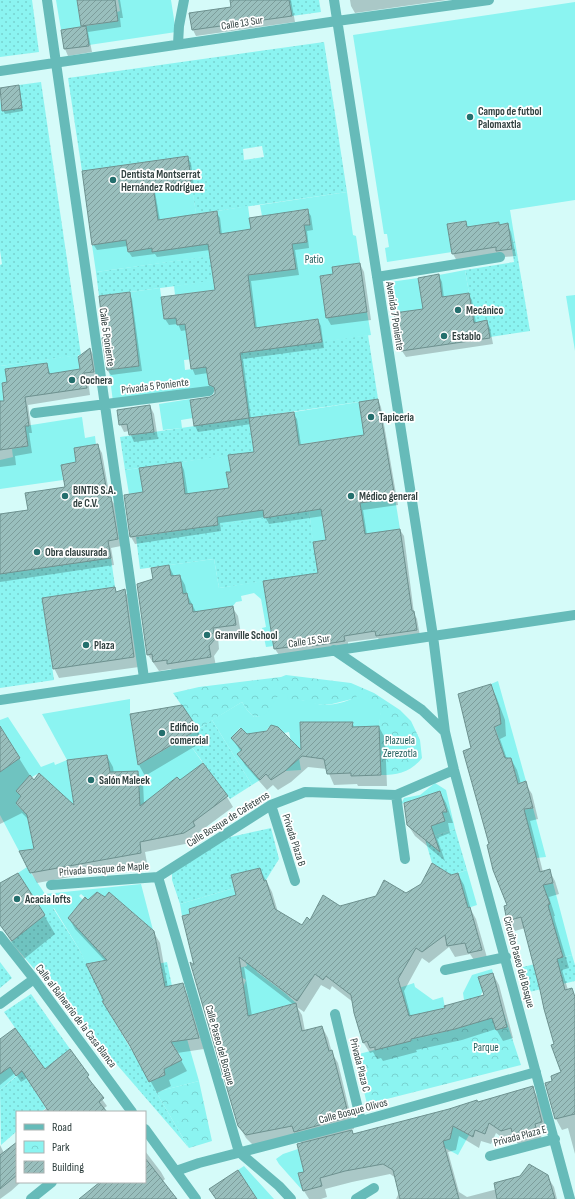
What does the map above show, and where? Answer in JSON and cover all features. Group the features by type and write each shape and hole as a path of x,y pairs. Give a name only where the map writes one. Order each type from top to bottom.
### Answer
{"street":[{"name":"Calle 5 Poniente","path":"47,0 144,678"},
{"path":"178,44 179,26 184,0"},
{"name":"Avenida 7 Poniente","path":"334,0 433,636"},
{"name":"Calle 13 Sur","path":"0,71 489,0"},
{"path":"377,277 500,257"},
{"name":"Privada 5 Poniente","path":"35,413 209,391"},
{"name":"Calle 15 Sur","path":"0,700 575,615"},
{"name":"Circuito Paseo del Bosque","path":"433,636 445,732 454,770 506,957 570,1199"},
{"path":"334,650 422,710 445,732"},
{"name":"Calle Bosque de Cafeteros","path":"158,877 271,805 306,792 396,795 454,770"},
{"path":"396,795 405,859"},
{"name":"Privada Plaza B","path":"271,805 295,881"},
{"name":"Privada Bosque de Maple","path":"51,885 158,877"},
{"name":"Calle Paseo del Bosque","path":"158,877 239,1152"},
{"name":"Calle al Balneario de la Casa Blanca","path":"0,936 34,979 131,1111"},
{"path":"445,970 506,957"},
{"path":"0,1004 34,979"},
{"name":"Privada Plaza C","path":"335,1014 361,1121"},
{"name":"Calle Bosque Olivos","path":"176,1172 199,1163 239,1152 270,1146 536,1072"},
{"path":"146,1130 196,1199"},
{"name":"Privada Plaza E","path":"490,1156 555,1139"},
{"path":"239,1152 279,1186 291,1199"},
{"path":"31,1199 51,1183"},
{"path":"356,1199 374,1188"}],"green space":[{"path":"0,0 32,0 39,52 0,57"},
{"path":"56,0 77,0 81,27 61,30"},
{"path":"118,0 171,0 176,32 89,45 86,26 118,21 117,12 120,11"},
{"path":"289,0 319,0 321,12 292,16"},
{"name":"Campo de futbol Palomaxtla","path":"575,2 575,200 510,210 515,241 511,242 508,223 499,225 499,222 467,227 465,221 448,223 452,252 387,262 385,248 389,247 387,234 384,234 353,35"},
{"path":"324,42 347,192 196,214 187,156 82,171 68,78","holes":["262,146 264,157 244,160 243,149"]},
{"path":"41,82 81,355 0,366 0,265 2,264 0,250 0,98 2,111 21,108 19,85"},
{"name":"Patio","path":"162,174 164,185 191,181 196,213 204,212 206,229 219,227 217,211 248,206 251,229 280,248 292,246 292,244 307,242 304,225 310,224 308,209 292,211 293,225 262,216 260,205 347,192 353,235 356,236 360,263 332,267 333,274 320,276 323,293 329,293 332,317 367,312 371,335 322,342 318,319 255,328 252,303 232,306 220,289 175,295 174,286 296,269 227,254 96,272 92,245 126,240 128,251 152,248 152,251 186,247 181,216 158,220 125,202 87,207 84,184"},
{"path":"515,241 530,331 490,337 487,321 474,323 465,270 514,262 511,242"},
{"path":"210,256 214,281 99,296 96,272"},
{"path":"465,270 469,293 442,297 439,275"},
{"path":"418,278 423,309 394,313 390,282"},
{"path":"160,288 164,319 176,318 177,325 234,318 194,359 184,360 185,370 207,367 209,357 214,389 113,402 109,370 139,366 130,292"},
{"path":"575,295 575,351 566,296"},
{"path":"368,335 378,399 249,418 240,353"},
{"path":"78,355 80,370 2,383 4,401 0,401 0,366"},
{"path":"190,399 193,418 181,420 182,428 163,430 159,404"},
{"path":"359,402 364,435 281,447 296,425 294,412"},
{"path":"82,417 85,438 95,436 96,445 74,448 76,462 61,465 63,480 0,489 0,460 13,457 12,449 28,446 25,426"},
{"path":"249,418 254,452 125,470 120,437"},
{"path":"228,455 231,472 226,473 229,488 389,465 323,517 326,540 313,542 309,511 317,510 313,485 264,518 218,525 148,500 172,475 182,473 181,462"},
{"path":"139,468 143,492 129,494 125,470"},
{"path":"395,498 400,529 379,532 380,538 365,534 360,503"},
{"path":"309,511 318,573 219,588 214,559 140,569 136,537"},
{"path":"111,558 115,587 42,598 54,680 0,688 0,574"},
{"path":"214,559 219,588 263,581 274,646 266,647 262,628 266,627 261,599 254,593 241,596 242,601 236,602 233,606 200,611 194,616 192,604 189,604 187,593 183,594 180,575 171,576 169,565"},
{"name":"Plazuela Zerezotla","path":"286,675 351,683 374,693 400,710 411,721 420,740 422,758 409,770 381,775 379,726 381,705 356,698 323,705 302,700 263,716 254,717 242,702 198,729 173,693 199,687 281,677"},
{"path":"498,681 526,781 518,783 511,758 505,758 495,727 501,724 499,709 491,684"},
{"path":"283,693 287,694 288,700 304,700 323,705 344,702 362,693 382,705 379,726 363,726 364,736 352,736 352,722 300,722 302,757 299,758 301,770 285,771 295,761 289,732 284,733 274,726 269,727 266,731 251,738 240,728 231,738 242,750 237,754 260,780 252,785 212,720 242,702 254,717 261,716 269,711 278,696"},
{"path":"130,699 130,714 138,765 185,738 203,763 181,782 177,777 140,807 138,771 129,771 130,789 113,791 107,755 67,760 42,714"},
{"path":"8,717 41,767 54,762 55,765 67,760 75,809 29,823 32,839 39,838 41,848 19,851 0,815 0,772 20,758 0,726 0,720","holes":["39,773 49,782 44,792 26,814 16,804 21,796 16,791 25,781"]},
{"path":"212,720 252,785 230,799 185,738"},
{"path":"435,783 446,790 455,829 434,836 431,826 444,821 442,812 447,812 440,791 401,804 404,798 420,795"},
{"path":"533,808 546,857 536,858 523,810"},
{"path":"271,828 279,859 266,880 264,881 260,868 231,875 234,888 180,904 172,880 172,872 222,839"},
{"path":"455,829 467,870 451,875 432,863 425,839"},
{"path":"27,867 45,894 141,884 153,930 109,892 105,897 97,892 88,900 81,894 79,896 83,900 68,918 90,941 119,957 86,964 79,949 54,908 45,915 18,873"},
{"path":"467,870 477,905 468,908 458,873"},
{"path":"553,883 572,955 563,957 547,905 549,904 541,886"},
{"path":"234,888 246,927 257,972 296,1003 229,1023 246,980 231,970 247,966 241,943 215,907 214,902 189,909 190,914 182,916 180,904"},
{"path":"53,908 79,949 93,977 167,962 172,986 102,1001 189,1148 11,942"},
{"path":"572,955 575,965 575,981 525,993 519,968"},
{"path":"0,962 12,978 0,988"},
{"path":"492,969 493,973 478,977 483,991 479,998 464,1000 463,993 472,975"},
{"path":"414,983 415,987 433,1000 443,997 445,1008 433,1011 438,1033 411,1041 410,1021 406,1004 397,1007 393,990"},
{"path":"31,994 70,1049 29,1082 46,1108 42,1111 16,1111 16,1132 1,1145 0,1090 37,1059 4,1012"},
{"name":"Parque","path":"504,1014 521,1065 367,1104 355,1055 455,1029"},
{"path":"187,1039 199,1081 156,1092 149,1082 165,1075 164,1069 182,1059 173,1044 146,1056 142,1049 133,1053 131,1048"},
{"path":"10,1067 16,1076 0,1090 0,1074"},
{"path":"199,1081 212,1141 189,1148 156,1092"},
{"path":"454,1127 469,1135 458,1155 433,1144 449,1139 451,1134 450,1129"},
{"path":"298,1149 304,1172 298,1174 303,1191 276,1159 283,1154"},
{"path":"244,1166 274,1199 248,1199 254,1195 238,1170"}],"building":[{"path":"77,0 115,0 118,21 81,26"},
{"path":"230,0 289,0 292,16 192,30 189,13 231,7"},
{"path":"86,26 89,46 64,49 61,30"},
{"path":"19,85 22,108 2,111 0,88"},
{"path":"188,156 191,181 153,186 158,220 217,211 220,234 251,229 249,218 308,209 310,225 304,225 307,242 292,244 296,269 248,275 255,328 318,319 322,342 240,353 249,418 194,426 190,400 210,397 215,394 215,390 214,387 209,385 206,367 191,369 185,324 177,325 176,318 164,319 161,297 215,290 208,244 152,252 152,248 128,252 126,240 92,245 82,171"},
{"path":"466,221 467,227 499,222 499,225 508,223 512,249 496,251 496,247 452,254 447,224"},
{"path":"360,263 367,312 326,318 320,276 333,274 332,267"},
{"path":"439,274 442,297 469,293 474,323 487,320 490,338 401,351 394,313 423,309 418,278"},
{"path":"130,292 139,366 107,370 102,338 104,337 99,296"},
{"path":"90,348 94,372 84,373 87,388 25,397 29,426 25,426 28,446 0,450 0,401 4,401 2,383 7,382 5,369 47,363 49,374 80,369 78,357"},
{"path":"378,399 395,498 360,503 365,534 400,529 412,611 414,611 417,630 376,636 375,631 344,636 345,641 312,646 312,644 274,649 263,581 318,573 313,542 326,540 321,509 264,518 263,510 217,517 218,525 130,537 124,495 143,492 139,468 181,462 185,494 229,488 226,472 231,472 228,455 254,452 249,418 294,412 299,445 364,435 359,402"},
{"path":"150,405 154,432 129,435 127,424 119,425 117,410"},
{"path":"98,444 108,497 111,497 118,539 108,541 111,558 0,574 0,514 28,510 25,493 65,487 61,465 76,462 74,448"},
{"path":"169,565 171,576 180,575 183,594 187,593 189,604 192,604 193,612 233,606 236,625 213,628 215,639 209,646 211,657 167,664 167,660 153,662 152,654 147,655 137,584 153,579 151,568"},
{"path":"115,587 116,592 125,589 134,657 53,669 42,598"},
{"path":"491,684 499,708 501,724 494,727 505,758 511,758 518,784 526,781 533,808 524,809 540,872 550,869 553,883 543,885 550,904 548,905 563,957 557,959 565,990 572,988 575,997 575,1114 555,1119 545,1083 552,1081 551,1076 561,1072 551,1045 554,1044 521,917 507,921 504,906 507,905 493,870 487,845 489,844 463,751 471,748 458,694"},
{"name":"Edificio comercial","path":"182,705 198,729 138,765 130,714"},
{"path":"300,722 353,722 352,727 379,726 381,775 351,776 351,773 327,774 324,759 302,756 285,771 271,780 266,774 260,780 237,754 242,750 231,738 241,728 247,734 267,731 271,725 278,727 301,750"},
{"path":"0,726 20,758 0,772"},
{"path":"107,755 110,772 138,771 140,806 177,777 180,780 203,763 228,796 193,822 195,826 184,833 140,842 141,853 30,873 19,851 34,849 27,815 16,803 21,796 16,791 30,775 34,780 39,773 74,805 67,760"},
{"path":"440,791 447,812 442,812 445,821 431,826 440,852 407,825 404,803"},
{"path":"432,863 451,875 458,873 468,908 470,907 482,950 468,953 465,943 447,946 445,935 422,952 416,948 398,979 409,1016 445,1008 444,1006 484,995 478,977 493,973 507,1027 496,1030 492,1018 375,1050 375,1047 370,1048 367,1041 363,1043 354,1013 351,995 326,976 323,980 315,974 297,1001 239,957 248,1016 296,1003 302,1031 322,1026 329,1051 332,1050 349,1117 294,1132 292,1126 246,1135 238,1126 190,962 194,965 182,916 190,914 189,909 236,895 231,875 260,868 264,881 266,880 275,909 302,925 307,917 310,920 323,895 340,906 376,896 384,880 406,893 421,884"},
{"name":"Acacia lofts","path":"18,873 45,915 12,941 0,925 0,883"},
{"path":"97,892 105,897 109,892 154,931 165,987 183,983 199,1038 171,1042 182,1060 164,1069 165,1075 149,1082 130,1046 102,1001 104,1001 86,964 107,960 68,918 85,897 88,900"},
{"path":"15,1028 45,1069 70,1049 89,1075 87,1077 104,1098 99,1102 106,1111 48,1111 22,1071 16,1076 10,1067 0,1074 0,1039"},
{"path":"533,1086 542,1122 535,1124 538,1135 514,1140 511,1128 501,1131 489,1123 485,1134 475,1130 473,1137 453,1126 450,1139 443,1141 459,1199 400,1199 393,1170 383,1164 345,1171 320,1178 322,1186 303,1191 298,1173 304,1172 297,1144 352,1130 353,1134 449,1109 477,1100 478,1102"},
{"path":"16,1143 16,1176 0,1189 0,1155"},
{"path":"146,1159 177,1199 79,1199 99,1183 146,1183"},
{"path":"529,1164 548,1175 555,1199 497,1199 494,1183 520,1176"},
{"path":"238,1170 257,1199 216,1199 209,1189"}],"place":[{"name":"Campo de futbol Palomaxtla","path":"470,117"},
{"name":"Dentista Montserrat Hernández Rodríguez","path":"113,180"},
{"name":"Mecánico","path":"458,310"},
{"name":"Establo","path":"444,336"},
{"name":"Cochera","path":"72,380"},
{"name":"Tapiceria","path":"371,417"},
{"name":"BINTIS S.A. de C.V.","path":"65,496"},
{"name":"Médico general","path":"351,496"},
{"name":"Obra clausurada","path":"37,552"},
{"name":"Granville School","path":"207,635"},
{"name":"Plaza","path":"86,645"},
{"name":"Edificio comercial","path":"162,733"},
{"name":"Salón Maleek","path":"91,780"},
{"name":"Acacia lofts","path":"17,899"}]}
